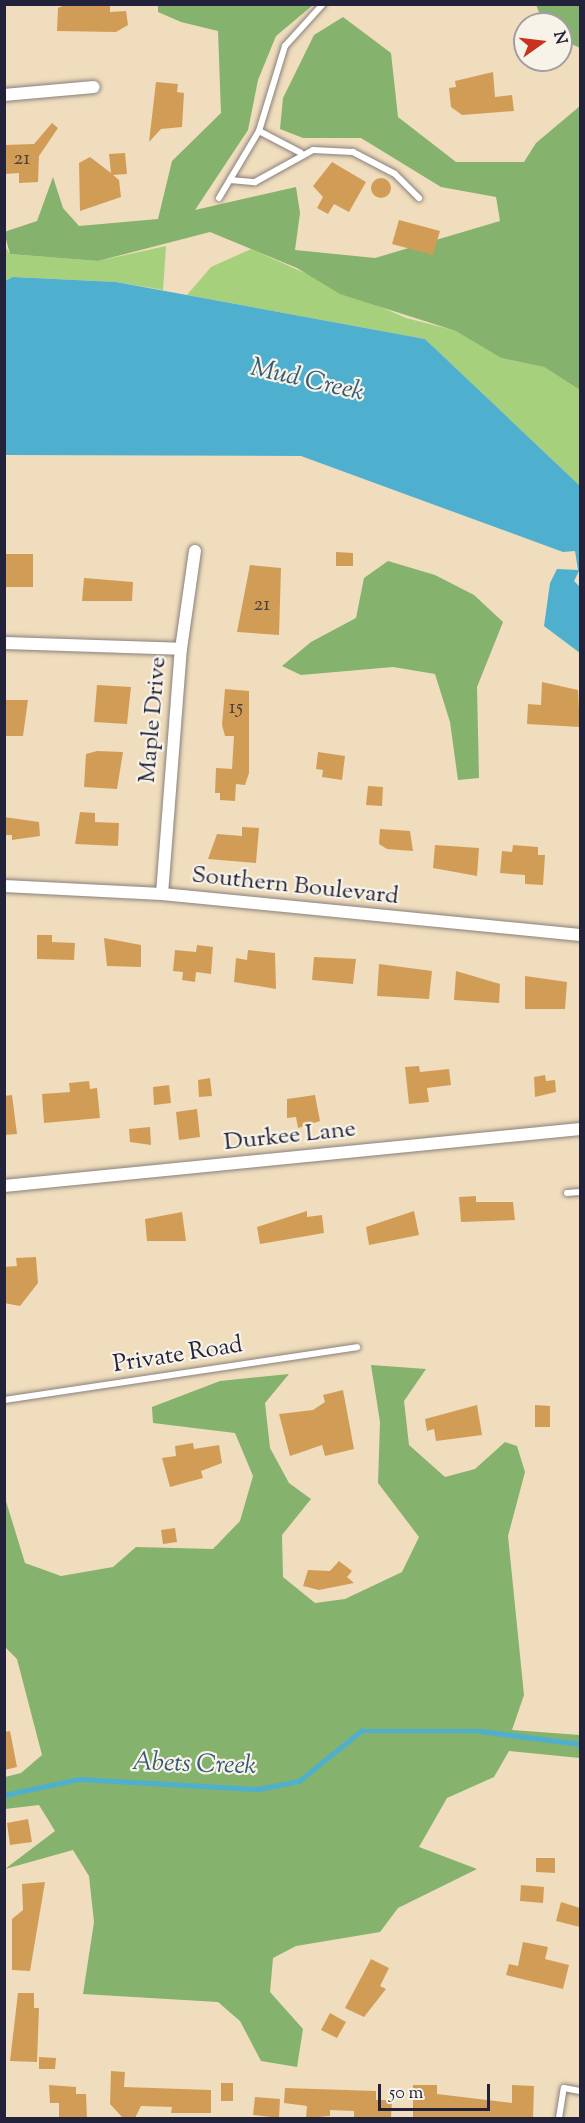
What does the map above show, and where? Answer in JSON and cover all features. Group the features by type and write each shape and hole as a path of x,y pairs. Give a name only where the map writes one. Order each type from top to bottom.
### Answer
{"street":[{"path":"4,95 94,87"},
{"name":"Maple Drive","path":"162,894 181,649 195,551"},
{"path":"4,643 181,649"},
{"name":"Southern Boulevard","path":"4,886 162,894 580,935"},
{"name":"Durkee Lane","path":"4,1186 580,1129"}],"lane":[{"path":"219,198 259,131 285,46 323,4"},
{"path":"259,131 301,153 353,152 395,174 419,198"},
{"path":"230,180 255,182 301,153"},
{"path":"567,1193 580,1192"},
{"name":"Private Road","path":"4,1400 357,1347"},
{"path":"560,2118 564,2088 580,2091"}],"green space":[{"path":"158,5 313,5 276,36 258,80 248,130 195,210 296,187 300,213 295,250 375,258 500,221 496,197 441,187 361,138 303,138 280,129 283,98 314,35 343,17 391,53 398,117 456,162 524,162 536,143 580,106 580,390 544,367 501,358 456,331 340,294 297,268 210,232 98,261 10,254 4,232 37,221 53,177 63,208 79,226 158,219 172,161 221,113 218,31 181,22 158,12"},
{"path":"536,5 580,5 580,48 573,45 573,12 539,12"},
{"path":"4,245 10,254 98,261 166,246 163,290 116,282 14,277 5,281"},
{"path":"251,249 406,318 457,331 501,358 544,367 580,390 580,486 425,339 187,295 211,267"},
{"path":"388,561 435,575 474,595 503,622 477,687 479,778 458,780 450,722 435,674 393,667 301,675 282,666 311,642 356,618 364,578"},
{"path":"371,1365 426,1369 404,1401 409,1445 445,1477 475,1469 505,1442 517,1446 525,1472 508,1536 524,1695 512,1730 580,1735 580,1758 509,1751 494,1777 447,1798 419,1847 477,1869 398,1908 380,1932 296,1946 273,1958 270,1992 303,2029 297,2067 261,2061 240,2021 218,2002 83,1994 94,1922 89,1876 73,1850 5,1869 55,1831 39,1805 5,1809 5,1777 21,1773 42,1755 17,1659 5,1647 5,1498 25,1563 61,1576 113,1567 136,1547 213,1549 240,1521 253,1476 235,1433 153,1423 152,1407 220,1381 289,1374 265,1403 270,1448 289,1483 311,1499 282,1535 283,1577 315,1603 345,1599 402,1572 419,1537 378,1483 380,1422"}],"water":[{"name":"Mud Creek","path":"13,277 116,282 425,339 580,486 580,569 574,581 580,587 580,653 544,626 550,583 557,569 578,570 575,551 563,552 301,456 5,455 5,281"}],"building":[{"path":"67,4 110,4 110,12 126,11 128,25 116,32 57,31 58,8"},
{"path":"493,72 495,97 512,95 514,111 462,115 451,107 449,88 456,87 455,81"},
{"path":"156,82 178,84 177,92 184,93 182,127 161,129 149,142"},
{"path":"52,123 58,128 39,156 38,182 19,183 19,173 5,174 4,145 34,144"},
{"path":"125,153 127,174 113,175 119,180 121,197 80,211 79,163 90,157 111,173 109,154"},
{"path":"332,162 366,182 349,212 334,204 328,214 317,208 323,197 313,186"},
{"path":"381,178 388,181 391,188 388,195 381,198 374,195 371,188 374,181"},
{"path":"399,220 440,231 433,255 392,244"},
{"path":"336,552 353,553 353,566 336,566"},
{"path":"4,554 33,554 33,587 4,587"},
{"path":"250,565 281,568 279,635 237,632"},
{"path":"84,578 133,582 132,601 82,601"},
{"path":"542,682 578,690 580,727 527,724 528,704 541,705"},
{"path":"97,685 131,687 127,724 94,722"},
{"path":"225,689 249,691 249,773 245,785 236,784 235,801 220,800 220,793 215,793 216,768 232,769 234,736 225,736 222,725"},
{"path":"4,700 28,700 23,736 4,736"},
{"path":"97,751 123,752 117,789 84,787 86,754"},
{"path":"318,752 345,756 342,780 322,777 323,770 316,769"},
{"path":"368,786 383,787 382,806 366,805"},
{"path":"80,812 95,813 95,822 119,823 118,846 75,844"},
{"path":"4,817 39,822 40,836 12,840 12,835 4,835"},
{"path":"242,827 259,828 256,863 208,859 217,834 242,836"},
{"path":"380,829 410,831 413,851 387,849 379,844"},
{"path":"435,845 479,848 477,876 433,868"},
{"path":"513,845 538,847 538,855 545,855 543,885 525,884 525,875 500,873 502,851 512,852"},
{"path":"37,935 52,935 52,942 75,943 74,960 37,959"},
{"path":"104,938 141,945 141,967 107,966"},
{"path":"197,945 213,947 211,974 196,972 195,982 182,980 183,972 173,971 175,950 196,952"},
{"path":"248,950 275,953 276,989 234,982 236,958 247,960"},
{"path":"314,957 356,959 353,984 312,980"},
{"path":"379,964 432,971 429,999 377,996"},
{"path":"456,971 500,984 499,1003 454,1000"},
{"path":"525,976 567,982 565,1009 525,1009"},
{"path":"419,1066 420,1072 449,1069 451,1085 427,1088 429,1102 409,1104 405,1067"},
{"path":"545,1075 546,1081 555,1080 556,1092 535,1097 534,1077"},
{"path":"210,1078 212,1096 199,1097 198,1080"},
{"path":"89,1081 90,1089 97,1088 100,1118 44,1123 42,1094 70,1092 69,1083"},
{"path":"169,1085 171,1103 154,1105 153,1087"},
{"path":"12,1095 17,1134 4,1135 4,1096"},
{"path":"315,1095 320,1121 298,1128 296,1117 287,1118 287,1099"},
{"path":"197,1109 200,1137 179,1140 176,1112"},
{"path":"150,1127 151,1145 130,1142 129,1129"},
{"path":"476,1196 476,1202 513,1202 515,1220 461,1222 459,1197"},
{"path":"307,1211 307,1217 322,1215 324,1233 260,1244 257,1227"},
{"path":"414,1211 419,1235 369,1245 366,1227"},
{"path":"182,1212 186,1241 147,1241 145,1219"},
{"path":"36,1257 38,1283 20,1306 4,1303 4,1267 17,1266 16,1258"},
{"path":"343,1390 354,1449 325,1456 322,1445 290,1456 279,1414 313,1410 325,1402 323,1395"},
{"path":"477,1405 482,1435 436,1441 434,1429 427,1431 425,1419"},
{"path":"535,1405 550,1406 550,1427 535,1427"},
{"path":"193,1443 194,1449 219,1445 222,1463 201,1471 203,1478 170,1487 162,1458 176,1456 175,1446"},
{"path":"175,1528 177,1542 163,1544 161,1530"},
{"path":"339,1561 352,1571 347,1577 354,1583 319,1590 303,1586 308,1570 330,1571"},
{"path":"10,1731 17,1767 4,1770 4,1732"},
{"path":"28,1819 32,1842 10,1845 7,1823"},
{"path":"536,1858 555,1858 555,1873 536,1872"},
{"path":"45,1882 30,1971 12,1970 12,1919 23,1910 22,1884"},
{"path":"521,1885 544,1887 543,1903 520,1901"},
{"path":"561,1902 580,1908 580,1927 556,1921"},
{"path":"523,1942 548,1947 545,1959 569,1965 563,1989 506,1975 509,1964 518,1966"},
{"path":"371,1959 389,1968 380,1986 386,1989 364,2017 345,2008"},
{"path":"18,1993 34,1993 34,2008 39,2008 37,2062 10,2061"},
{"path":"330,2013 346,2022 337,2038 321,2030"},
{"path":"39,2057 56,2058 55,2069 39,2069"},
{"path":"111,2071 125,2072 124,2087 211,2090 211,2113 171,2113 172,2107 141,2106 135,2118 122,2117 110,2104"},
{"path":"221,2083 233,2083 233,2101 221,2101"},
{"path":"49,2085 76,2087 76,2094 86,2094 87,2118 59,2118 59,2103 50,2103"},
{"path":"413,2085 437,2085 437,2094 512,2103 512,2085 534,2086 533,2118 413,2118"},
{"path":"285,2088 376,2091 376,2100 392,2100 391,2118 354,2118 354,2111 330,2110 330,2116 306,2118 307,2106 284,2103"},
{"path":"255,2097 280,2099 279,2118 253,2115"}],"waterway":[{"name":"Abets Creek","path":"4,1795 79,1779 259,1789 299,1781 361,1731 480,1731 580,1744"}]}
